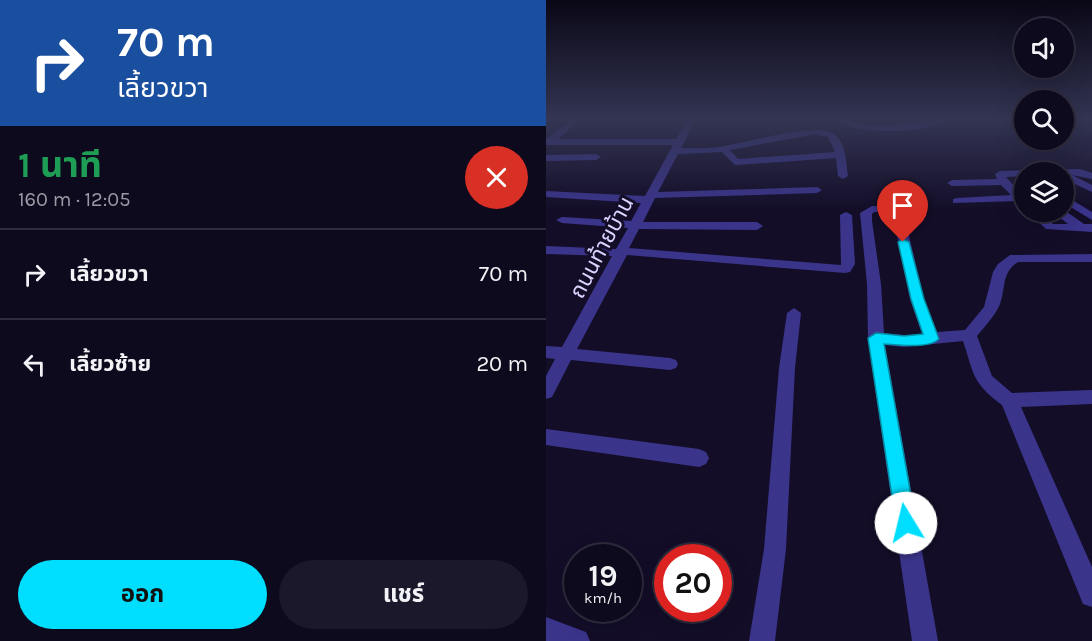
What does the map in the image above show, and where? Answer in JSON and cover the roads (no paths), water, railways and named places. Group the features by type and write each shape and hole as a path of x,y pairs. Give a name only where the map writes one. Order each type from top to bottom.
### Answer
{"street":[{"path":"588,169 602,150"},
{"name":"ถนนท้ายบ้าน","path":"546,392 676,150"},
{"path":"725,150 735,162 839,155"},
{"path":"838,150 843,176"},
{"path":"546,158 596,157"},
{"path":"1074,172 1092,176"},
{"path":"952,183 1014,175"},
{"path":"1005,177 1014,181"},
{"path":"1005,177 1014,188"},
{"path":"1074,180 1092,189"},
{"path":"546,194 651,197 818,190"},
{"path":"957,201 1014,200"},
{"path":"1074,205 1092,217"},
{"path":"925,641 876,338 874,284 866,213 870,210 892,209 898,215 917,299 932,339"},
{"path":"546,250 622,252 845,269 848,264 846,215"},
{"path":"562,220 637,225 757,226"},
{"path":"1045,222 1050,227 1087,228"},
{"path":"876,338 904,341 969,334 993,305 999,270 1007,262 1015,258 1092,258"},
{"path":"762,641 775,549 787,368 794,312"},
{"path":"969,334 984,379 989,386 1009,400 1092,595"},
{"path":"546,352 670,364"},
{"path":"1009,400 1092,397"},
{"path":"546,437 699,458"},
{"path":"546,630 577,641"}]}
